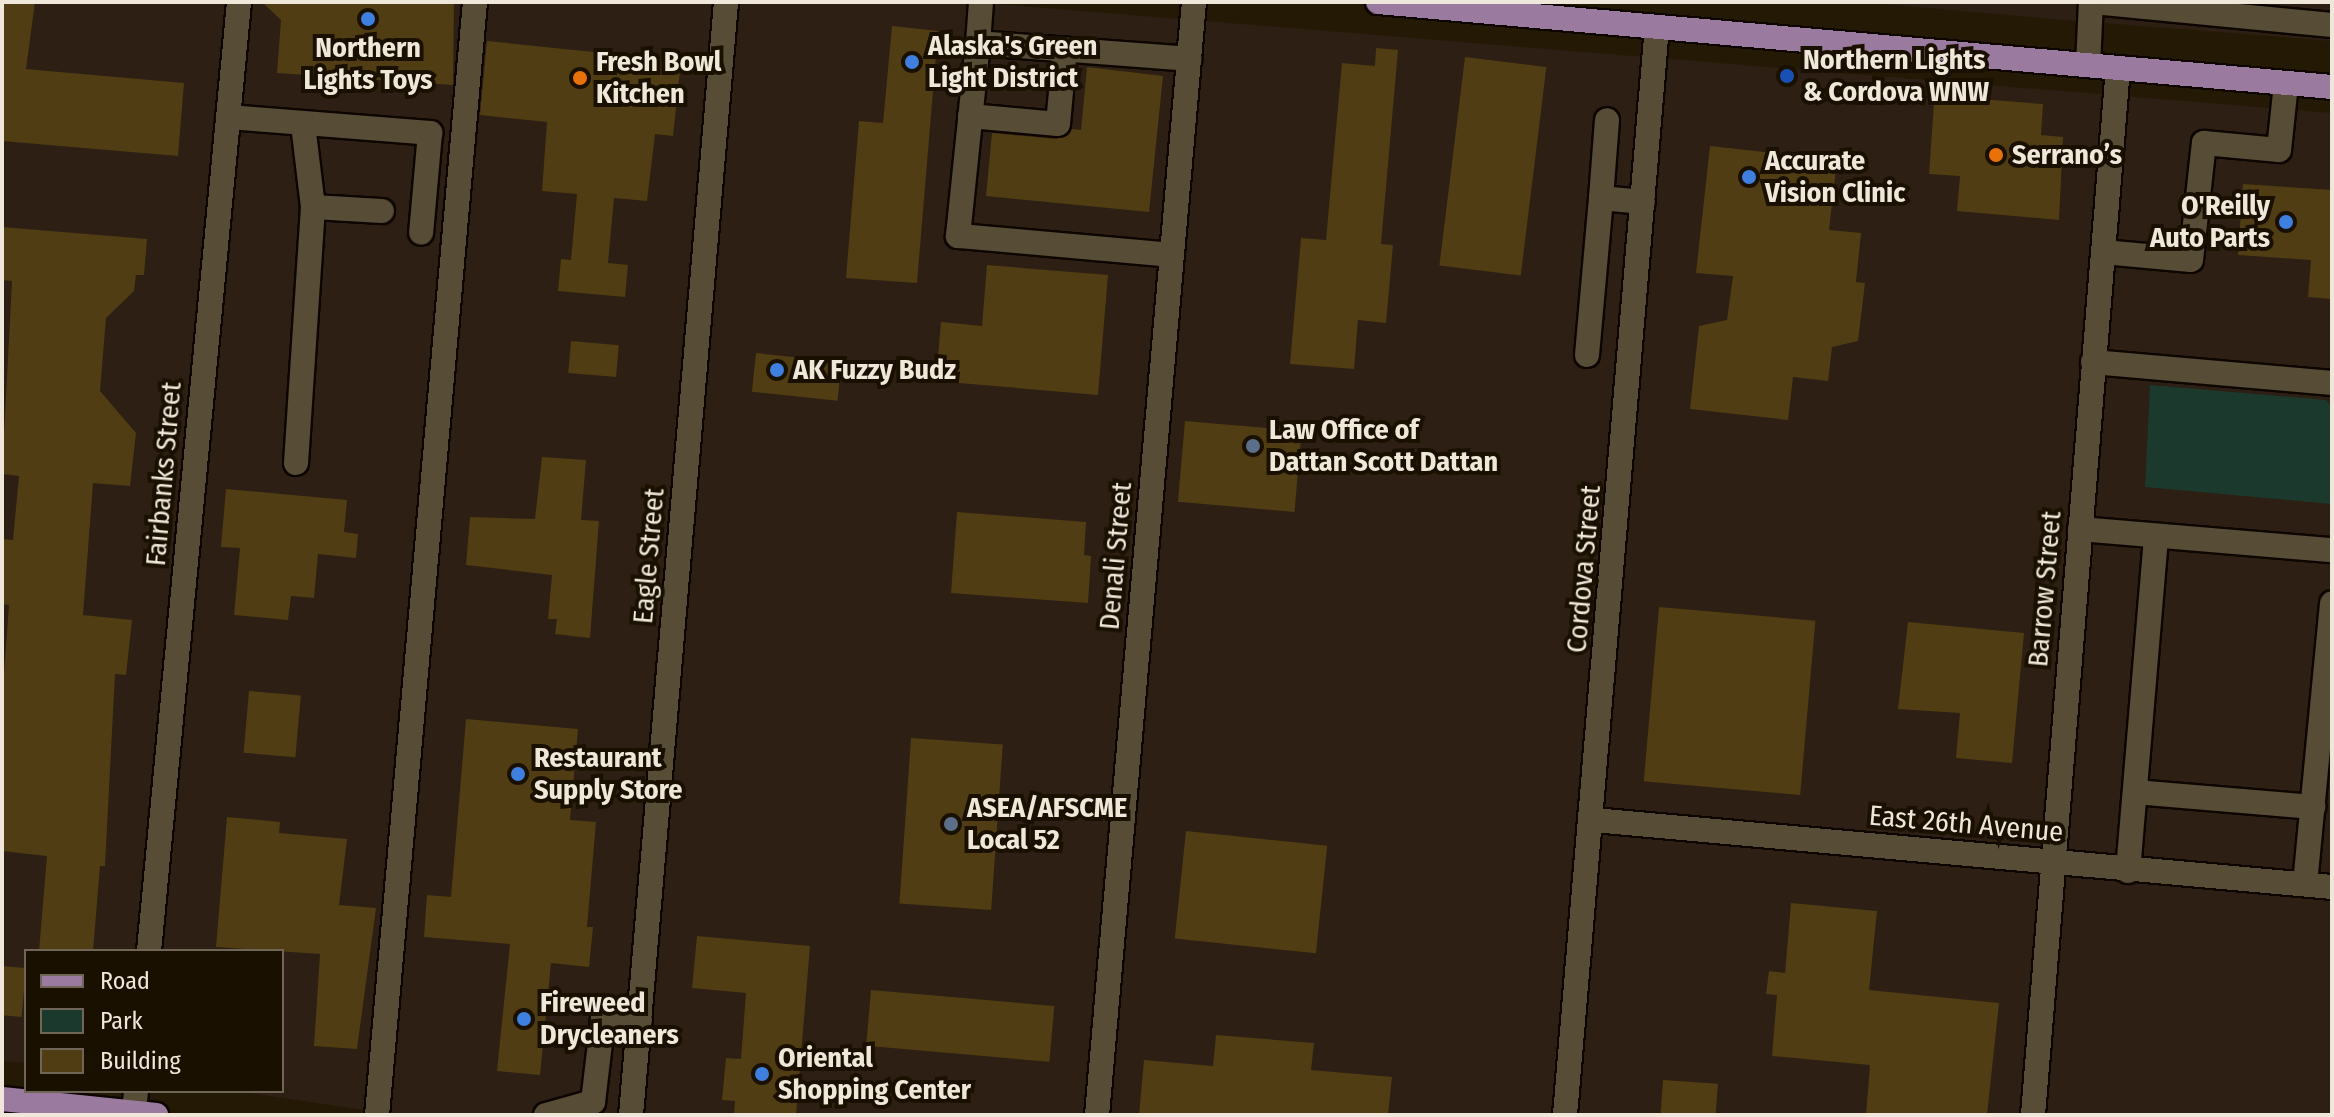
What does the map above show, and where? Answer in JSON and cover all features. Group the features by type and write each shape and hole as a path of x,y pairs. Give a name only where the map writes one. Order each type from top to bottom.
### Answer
{"main road":[{"path":"1378,2 1429,4 2332,87"},
{"path":"2,1099 38,1109 128,1108"}],"street":[{"name":"Fairbanks Street","path":"149,949 239,2"},
{"path":"377,1115 475,2"},
{"name":"Eagle Street","path":"631,1115 726,2"},
{"path":"981,2 958,236 1172,255"},
{"name":"Denali Street","path":"1097,1115 1194,2"},
{"path":"2088,65 2093,2 2332,25"},
{"name":"Cordova Street","path":"1565,1115 1594,820 1657,27"},
{"path":"978,43 1189,59"},
{"path":"970,116 1058,124 1065,49"},
{"name":"Barrow Street","path":"2033,1115 2118,68"},
{"path":"2103,252 2191,260 2204,143 2279,150 2286,83"},
{"path":"228,117 430,133 421,233"},
{"path":"1587,355 1607,120"},
{"path":"296,463 313,207 303,124"},
{"path":"1601,198 1643,202"},
{"path":"313,207 382,211"},
{"path":"1593,288 1636,292"},
{"path":"2093,362 2332,383"},
{"path":"2080,529 2332,550"},
{"path":"2128,871 2156,536"},
{"path":"2305,884 2332,603"},
{"path":"2135,792 2313,807"},
{"name":"East 26th Avenue","path":"1594,820 2053,861 2128,871 2332,887"},
{"path":"546,1115 592,1108 603,1018 640,1020"}],"shaded area":[{"path":"2,2 972,2 2332,113 2332,1115 397,1115 249,1093 284,1093 284,949 24,949 24,1063 2,1061"},
{"path":"1859,2 2332,2 2332,41 2064,20"}],"green space":[{"path":"2150,385 2326,400 2332,407 2332,504 2145,487"}],"building":[{"path":"2,2 35,2 26,69 184,83 178,156 2,141"},
{"path":"262,2 454,2 453,85 277,73 281,20"},
{"path":"892,26 938,31 917,283 846,278 859,121 883,123"},
{"path":"487,41 681,61 673,136 655,134 647,201 614,198 608,263 628,265 625,297 558,291 561,259 571,260 577,194 542,191 547,122 480,115"},
{"path":"1376,48 1398,50 1381,244 1393,245 1386,323 1358,320 1354,369 1290,364 1301,238 1326,240 1342,63 1375,66"},
{"path":"1465,57 1546,67 1521,275 1439,265"},
{"path":"1087,67 1163,76 1149,212 986,196 992,133 1057,139 1072,129 1081,130"},
{"name":"Serrano’s","path":"1941,96 2043,104 2041,135 2063,137 2059,220 1957,211 1960,176 1929,174 1934,103 1941,104"},
{"path":"1710,146 1837,160 1829,230 1861,233 1856,282 1865,283 1858,341 1832,347 1828,381 1793,377 1788,420 1690,409 1699,326 1727,320 1733,276 1696,273"},
{"name":"O'Reilly Auto Parts","path":"2243,184 2332,190 2332,299 2308,297 2311,260 2238,255"},
{"path":"2,227 147,239 144,275 136,275 134,291 106,318 100,391 136,433 130,486 93,483 83,615 132,620 126,675 115,674 105,866 100,866 93,949 39,949 47,856 2,851 2,701 9,605 2,604 2,539 13,540 19,476 2,474 12,281 2,280"},
{"path":"987,265 1108,275 1098,395 936,381 941,322 982,326"},
{"path":"571,341 619,345 616,377 568,373"},
{"path":"756,353 842,362 837,401 752,392"},
{"path":"1185,421 1302,431 1294,512 1178,502"},
{"path":"542,457 586,460 581,520 599,521 590,638 555,634 557,619 548,619 552,575 466,565 470,517 535,519"},
{"path":"226,489 347,500 344,532 358,534 356,558 318,554 314,598 291,596 288,620 234,615 240,548 221,547"},
{"path":"957,512 1086,522 1084,555 1091,556 1088,603 951,593"},
{"path":"1659,607 1815,621 1800,795 1644,781"},
{"path":"1908,622 2024,633 2012,763 1956,758 1960,713 1898,709"},
{"path":"249,691 301,696 295,757 244,753"},
{"path":"466,719 578,729 570,820 596,822 587,927 593,927 589,967 551,963 540,1075 497,1071 510,944 424,937 427,895 451,897"},
{"name":"ASEA/AFSCME Local 52","path":"911,738 1003,744 991,910 899,904"},
{"path":"227,817 280,822 279,833 347,839 339,905 376,908 357,1049 314,1046 320,954 284,952 284,949 216,947"},
{"path":"1186,831 1327,846 1316,953 1175,938"},
{"path":"1791,903 1877,911 1869,990 1999,1003 1987,1115 1866,1115 1870,1065 1772,1056 1777,995 1766,994 1769,971 1785,973"},
{"path":"697,936 810,946 796,1115 734,1115 735,1101 722,1100 726,1058 741,1059 746,993 692,988"},
{"path":"2,966 24,968 22,1017 2,1015"},
{"path":"871,990 1054,1006 1049,1062 866,1046"},
{"path":"1216,1035 1314,1043 1311,1070 1392,1077 1388,1115 1139,1115 1144,1060 1213,1066"},
{"path":"1663,1080 1718,1084 1716,1115 1661,1115"}],"place":[{"name":"Northern Lights Toys","path":"368,19"},
{"name":"Alaska's Green Light District","path":"912,62"},
{"name":"Northern Lights & Cordova WNW","path":"1787,76"},
{"name":"Fresh Bowl Kitchen","path":"580,78"},
{"name":"Serrano’s","path":"1996,155"},
{"name":"Accurate Vision Clinic","path":"1749,177"},
{"name":"O'Reilly Auto Parts","path":"2286,222"},
{"name":"AK Fuzzy Budz","path":"777,370"},
{"name":"Law Office of Dattan Scott Dattan","path":"1253,446"},
{"name":"Restaurant Supply Store","path":"518,774"},
{"name":"ASEA/AFSCME Local 52","path":"951,824"},
{"name":"Fireweed Drycleaners","path":"524,1019"},
{"name":"Oriental Shopping Center","path":"762,1074"}]}
